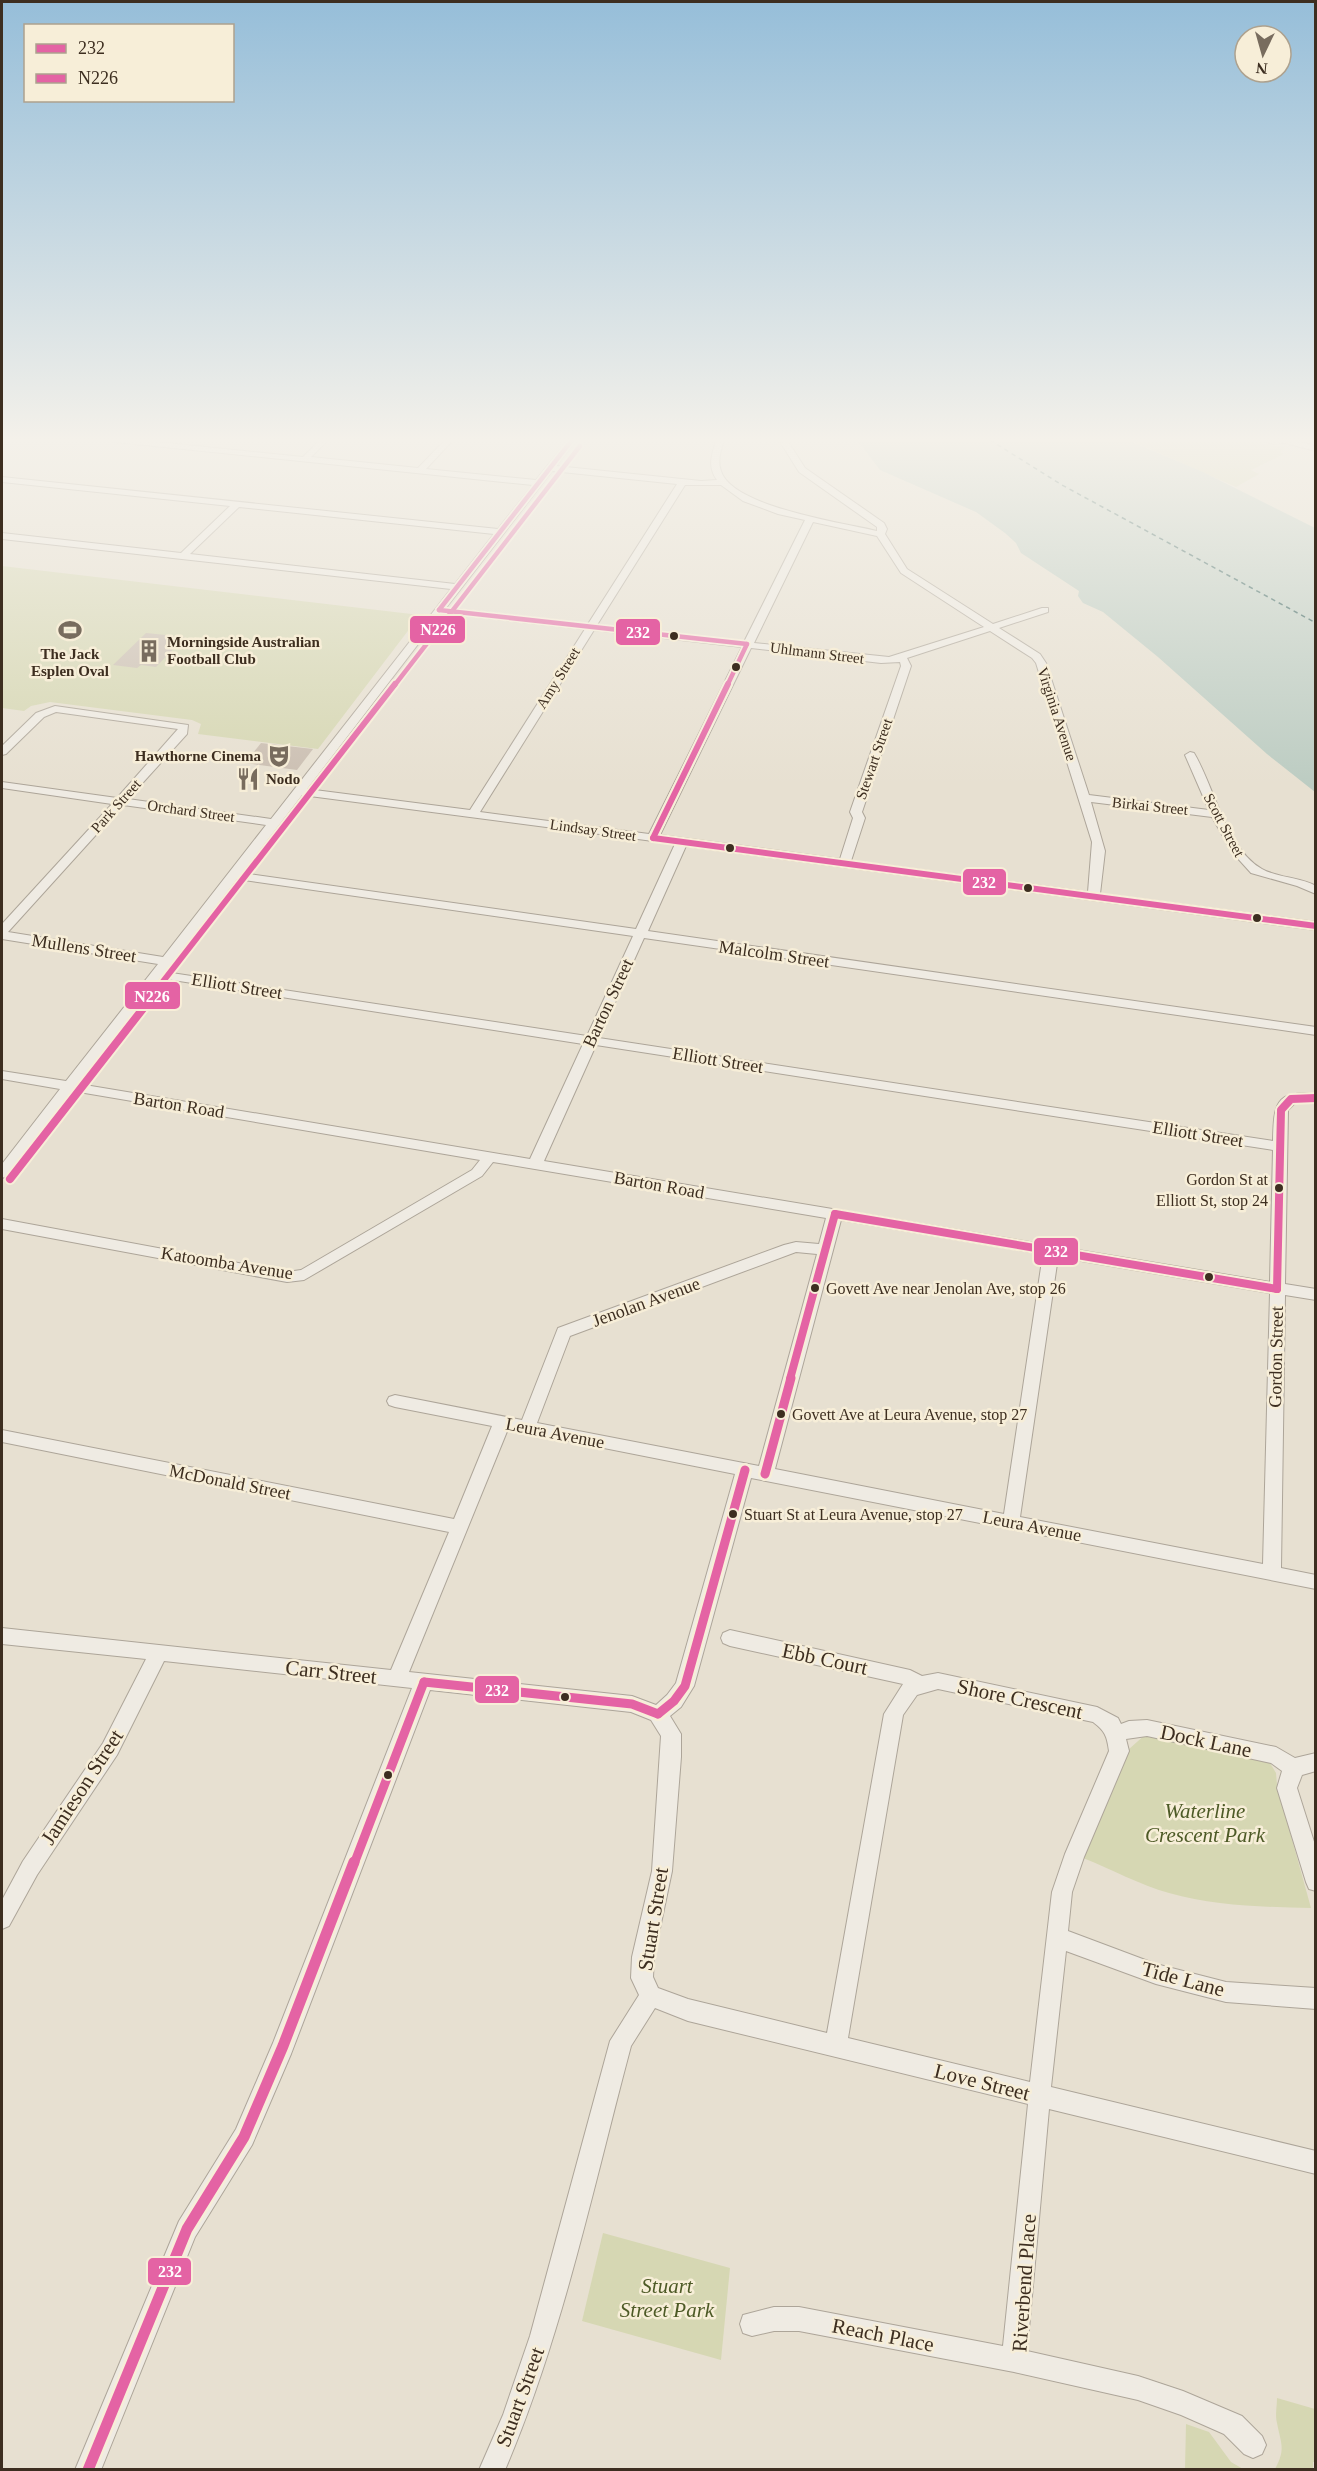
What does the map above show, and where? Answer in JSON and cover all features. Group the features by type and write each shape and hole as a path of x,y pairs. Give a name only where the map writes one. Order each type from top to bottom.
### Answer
{"street":[{"path":"177,555 457,587"},
{"path":"2,1173 482,555"},
{"name":"Amy Street","path":"473,814 636,555"},
{"path":"653,838 791,555"},
{"name":"Virginia Avenue","path":"894,555 904,571 1029,650 1041,663 1100,851 1094,896"},
{"name":"Uhlmann Street","path":"439,610 881,660 899,657 1044,610"},
{"name":"Stewart Street","path":"844,864 859,818 856,812 906,666 905,661 899,657"},
{"name":"Park Street","path":"2,753 40,715 50,710 60,709 184,727 183,732 2,933"},
{"name":"Scott Street","path":"1190,755 1217,814 1243,861 1262,874 1313,889"},
{"name":"Orchard Street","path":"2,785 273,823"},
{"name":"Lindsay Street","path":"299,791 1316,926"},
{"name":"Birkai Street","path":"1083,798 1217,814"},
{"name":"Barton Street","path":"535,1164 682,842"},
{"name":"Malcolm Street","path":"234,875 1316,1031"},
{"name":"Mullens Street","path":"2,933 166,961"},
{"name":"Elliott Street","path":"156,974 1279,1146"},
{"name":"Barton Road","path":"2,1075 1316,1295"},
{"name":"Gordon Street","path":"1272,1573 1279,1146 1282,1105 1296,1097 1316,1098"},
{"name":"Katoomba Avenue","path":"2,1224 287,1276 304,1275 477,1173 490,1156"},
{"path":"765,1474 835,1214"},
{"name":"Jenolan Avenue","path":"527,1427 564,1332 789,1249 796,1247 825,1250"},
{"path":"1011,1522 1051,1251"},
{"name":"Leura Avenue","path":"395,1401 1316,1582"},
{"path":"397,1679 502,1422"},
{"name":"McDonald Street","path":"2,1436 458,1527"},
{"path":"658,1714 674,1701 685,1686 745,1470"},
{"name":"Carr Street","path":"2,1636 632,1704 658,1714"},
{"name":"Ebb Court","path":"730,1638 910,1678 918,1683"},
{"name":"Jamieson Street","path":"2,1919 30,1868 110,1749 158,1653"},
{"name":"Shore Crescent","path":"918,1683 938,1681 1097,1715 1111,1724 1116,1735"},
{"path":"88,2469 187,2229 244,2137 283,2046 424,1682"},
{"path":"836,2045 894,1714 906,1693 918,1683"},
{"name":"Stuart Street","path":"492,2469 515,2417 542,2336 621,2041 651,1996 642,1978 642,1968 662,1871 671,1757 671,1734 658,1714"},
{"name":"Dock Lane","path":"1116,1735 1130,1729 1147,1728 1276,1756 1293,1768"},
{"path":"1040,2096 1062,1892 1074,1854 1086,1833 1119,1751 1116,1735"},
{"path":"1316,1762 1306,1762 1293,1768 1288,1778 1287,1788 1316,1882"},
{"name":"Tide Lane","path":"1056,1937 1156,1974 1216,1989 1316,1999"},
{"name":"Love Street","path":"651,1996 688,2010 1316,2163"},
{"name":"Riverbend Place","path":"1040,2096 1014,2360 1138,2388 1183,2403 1233,2425 1253,2445"},
{"name":"Reach Place","path":"752,2324 774,2319 799,2319 1014,2360"}],"green space":[{"path":"2,566 420,615 318,749 198,734 201,724 192,720 50,702 31,706 24,711 2,708"},
{"name":"Waterline Crescent Park","path":"1147,1733 1267,1758 1276,1773 1277,1785 1311,1908 1204,1901 1147,1886 1083,1858 1128,1750"},
{"name":"Stuart Street Park","path":"603,2233 730,2268 721,2360 582,2321"},
{"path":"1277,2398 1315,2409 1316,2462 1313,2462 1313,2469 1275,2469 1282,2451 1276,2417"},
{"path":"1186,2424 1209,2432 1231,2462 1243,2469 1185,2469"}],"shaded area":[{"path":"1025,555 1315,555 1315,792 1267,754 1158,657 1103,612 1083,603 1078,596 1079,591"}],"building":[{"name":"Morningside Australian Football Club","path":"146,633 185,637 156,667 141,665 137,668 113,665"},
{"name":"Hawthorne Cinema","path":"261,743 313,749 297,770 245,763"}],"ferry route":[{"path":"1191,555 1316,623"}],"transit line":[{"name":"232","path":"439,610 482,555"},
{"name":"N226","path":"10,1179 495,555"},
{"name":"232","path":"439,610 747,644"},
{"name":"232","path":"653,838 747,644"},
{"name":"232","path":"653,838 1316,926"},
{"name":"232","path":"1277,1289 1281,1110 1291,1099 1316,1098"},
{"name":"232","path":"835,1214 1277,1289"},
{"name":"232","path":"765,1474 835,1214"},
{"name":"232","path":"658,1714 674,1701 685,1686 745,1470"},
{"name":"232","path":"424,1682 632,1704 658,1714"},
{"name":"232","path":"88,2470 187,2229 244,2137 283,2046 424,1682"}],"place":[{"name":"The Jack Esplen Oval","path":"70,630"},
{"name":"Morningside Australian Football Club","path":"149,651"},
{"name":"Hawthorne Cinema","path":"279,756"},
{"name":"Nodo","path":"248,779"},
{"name":"Gordon St at Elliott St, stop 24","path":"1279,1188"},
{"name":"Govett Ave near Jenolan Ave, stop 26","path":"815,1288"},
{"name":"Govett Ave at Leura Avenue, stop 27","path":"781,1414"},
{"name":"Stuart St at Leura Avenue, stop 27","path":"733,1514"}]}
